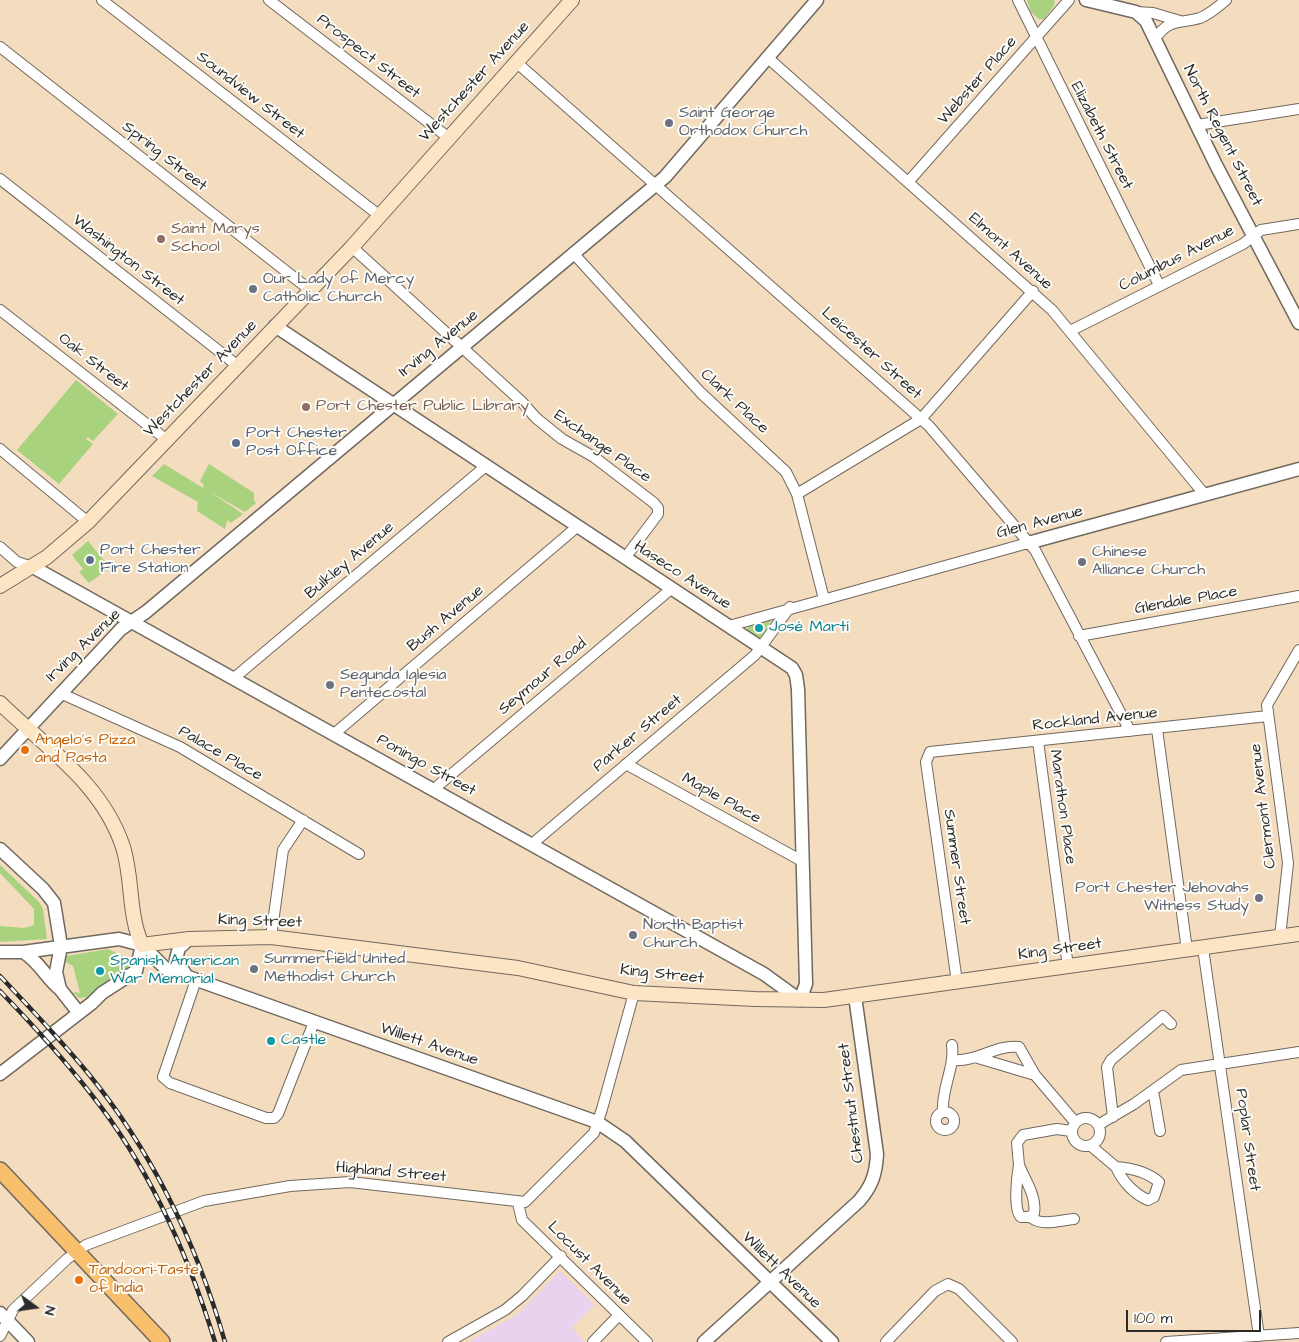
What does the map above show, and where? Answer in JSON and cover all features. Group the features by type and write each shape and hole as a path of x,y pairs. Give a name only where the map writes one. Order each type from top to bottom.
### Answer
{"main road":[{"name":"Westchester Avenue","path":"0,586 33,566 88,522 352,247 572,0"},
{"path":"0,704 69,764 91,788 108,811 124,849 130,883 134,928 142,945"},
{"name":"King Street","path":"142,945 189,938 271,937 518,968 634,993 824,1000 1299,934"},
{"path":"0,1170 162,1342"}],"street":[{"name":"Soundview Street","path":"102,0 380,216"},
{"name":"Prospect Street","path":"270,0 449,138"},
{"name":"Irving Avenue","path":"0,759 121,629 146,612 665,177 817,0"},
{"name":"Elizabeth Street","path":"1018,0 1159,285"},
{"name":"Webster Place","path":"909,181 1069,0"},
{"path":"1086,0 1136,12 1153,13 1180,21"},
{"path":"1155,39 1165,26 1199,18 1211,13 1226,0"},
{"name":"North Regent Street","path":"1136,12 1146,20 1299,323"},
{"name":"Spring Street","path":"0,47 310,290"},
{"name":"Elmont Avenue","path":"768,58 1033,291 1070,330 1205,495"},
{"name":"Leicester Street","path":"516,62 657,184 921,419 1035,550 1130,731"},
{"path":"1198,125 1299,109"},
{"name":"Washington Street","path":"0,179 238,366"},
{"name":"Columbus Avenue","path":"1070,330 1243,244 1261,230 1299,224"},
{"name":"Exchange Place","path":"352,247 556,434 606,465 658,508 658,514 625,558"},
{"name":"Clark Place","path":"573,253 701,393 786,472 797,494 824,599"},
{"path":"797,494 921,419 1033,291"},
{"name":"Oak Street","path":"0,310 167,440"},
{"name":"Haseco Avenue","path":"275,326 792,668 796,675 806,984 800,1000"},
{"path":"0,449 88,522"},
{"name":"Bulkley Avenue","path":"234,678 486,466"},
{"name":"Glen Avenue","path":"729,626 790,607 1299,469"},
{"name":"Bush Avenue","path":"334,734 578,526"},
{"path":"0,547 17,562 33,566"},
{"name":"Poningo Street","path":"33,566 764,974 800,1000"},
{"name":"Seymour Road","path":"434,789 671,588"},
{"name":"Glendale Place","path":"1079,636 1299,596"},
{"path":"761,647 790,607"},
{"name":"Parker Street","path":"532,844 755,655 761,647"},
{"name":"Clermont Avenue","path":"1280,937 1288,863 1267,705 1299,650"},
{"name":"Palace Place","path":"60,693 180,747 359,854"},
{"name":"Rockland Avenue","path":"926,756 936,750 1157,729 1268,716"},
{"path":"1157,729 1187,950"},
{"name":"Marathon Place","path":"1038,741 1068,967"},
{"name":"Summer Street","path":"926,756 957,982"},
{"name":"Maple Place","path":"626,764 802,861"},
{"path":"271,937 283,850 303,820"},
{"path":"0,849 51,898 56,909 61,946 56,972 60,989"},
{"path":"189,938 179,948 176,958 192,979 163,1077 170,1083 266,1118 274,1118 278,1114 314,1022"},
{"name":"King Street","path":"0,952 23,952 119,939 142,945"},
{"path":"0,1074 102,993 136,971 142,945"},
{"name":"Willett Avenue","path":"142,945 166,969 597,1122 624,1141 832,1342"},
{"name":"Poplar Street","path":"1204,948 1259,1336"},
{"path":"23,952 35,960 50,981 60,989 79,1013"},
{"path":"518,1203 524,1202 534,1195 594,1133 634,993"},
{"name":"Chestnut Street","path":"704,1342 859,1201 870,1188 876,1174 877,1154 855,996"},
{"path":"1112,1117 1107,1067 1111,1060 1163,1016 1171,1024"},
{"path":"943,1112 942,1104 953,1060 952,1045"},
{"path":"978,1058 991,1051 1020,1047 1035,1076 1073,1126 1073,1139 1078,1144 1091,1146 1116,1167"},
{"path":"1098,1125 1152,1092 1181,1070 1299,1052"},
{"path":"953,1060 978,1058 1035,1076"},
{"path":"1152,1092 1160,1131"},
{"path":"1030,1216 1021,1217 1017,1210 1019,1165 1017,1144 1023,1135 1073,1126 1081,1118 1089,1118 1098,1125 1100,1135 1091,1146"},
{"path":"1019,1165 1028,1182 1035,1208 1030,1216"},
{"name":"Highland Street","path":"0,1336 4,1317 86,1245 204,1200 290,1186 350,1182 518,1203"},
{"name":"Locust Avenue","path":"518,1203 522,1220 647,1342"},
{"path":"1030,1216 1036,1222 1043,1223 1074,1218"},
{"path":"448,1342 505,1310 522,1296 560,1256"},
{"path":"886,1342 935,1291 948,1284 959,1289 1012,1342"},
{"path":"593,1342 618,1315"},
{"path":"4,1317 28,1342"},
{"path":"1166,1342 1299,1333"}],"shaded area":[{"path":"560,1271 595,1305 572,1327 584,1342 470,1341 518,1314"}],"green space":[{"path":"1027,0 1054,0 1055,4 1044,19 1039,19 1031,12"},
{"path":"76,380 118,414 93,441 88,437 86,439 93,444 59,484 17,450"},
{"path":"164,464 203,488 204,485 200,481 209,464 254,493 256,503 245,512 210,492 243,514 231,523 227,520 225,529 197,511 198,502 152,476"},
{"name":"Port Chester Fire Station","path":"88,541 110,568 89,583 79,572 83,569 72,555"},
{"path":"772,620 760,638 747,630 750,624"},
{"path":"0,865 39,902 43,909 47,939 0,942 0,926 24,928 34,925 34,909 0,873"},
{"name":"Spanish American War Memorial","path":"108,949 134,961 131,967 89,997 79,998 73,992 80,993 73,966 64,961 67,956"}],"railway":[{"path":"0,976 77,1060 132,1134 170,1200 186,1235 201,1270 225,1342"},
{"path":"0,991 47,1041 80,1081 112,1122 131,1151 165,1212 192,1276 215,1342"}],"place":[{"name":"Saint George Orthodox Church","path":"669,123"},
{"name":"Saint Marys School","path":"161,239"},
{"name":"Our Lady of Mercy Catholic Church","path":"253,289"},
{"name":"Port Chester Public Library","path":"306,407"},
{"name":"Port Chester Post Office","path":"236,443"},
{"name":"Port Chester Fire Station","path":"90,560"},
{"name":"Chinese Alliance Church","path":"1082,562"},
{"name":"José Martí","path":"759,628"},
{"name":"Segunda Iglesia Pentecostal","path":"330,685"},
{"name":"Angelo's Pizza and Pasta","path":"25,750"},
{"name":"Port Chester Jehovahs Witness Study","path":"1259,898"},
{"name":"North Baptist Church","path":"633,935"},
{"name":"Summerfield United Methodist Church","path":"254,969"},
{"name":"Spanish American War Memorial","path":"100,971"},
{"name":"Castle","path":"271,1041"},
{"name":"Tandoori-Taste of India","path":"79,1280"}]}
